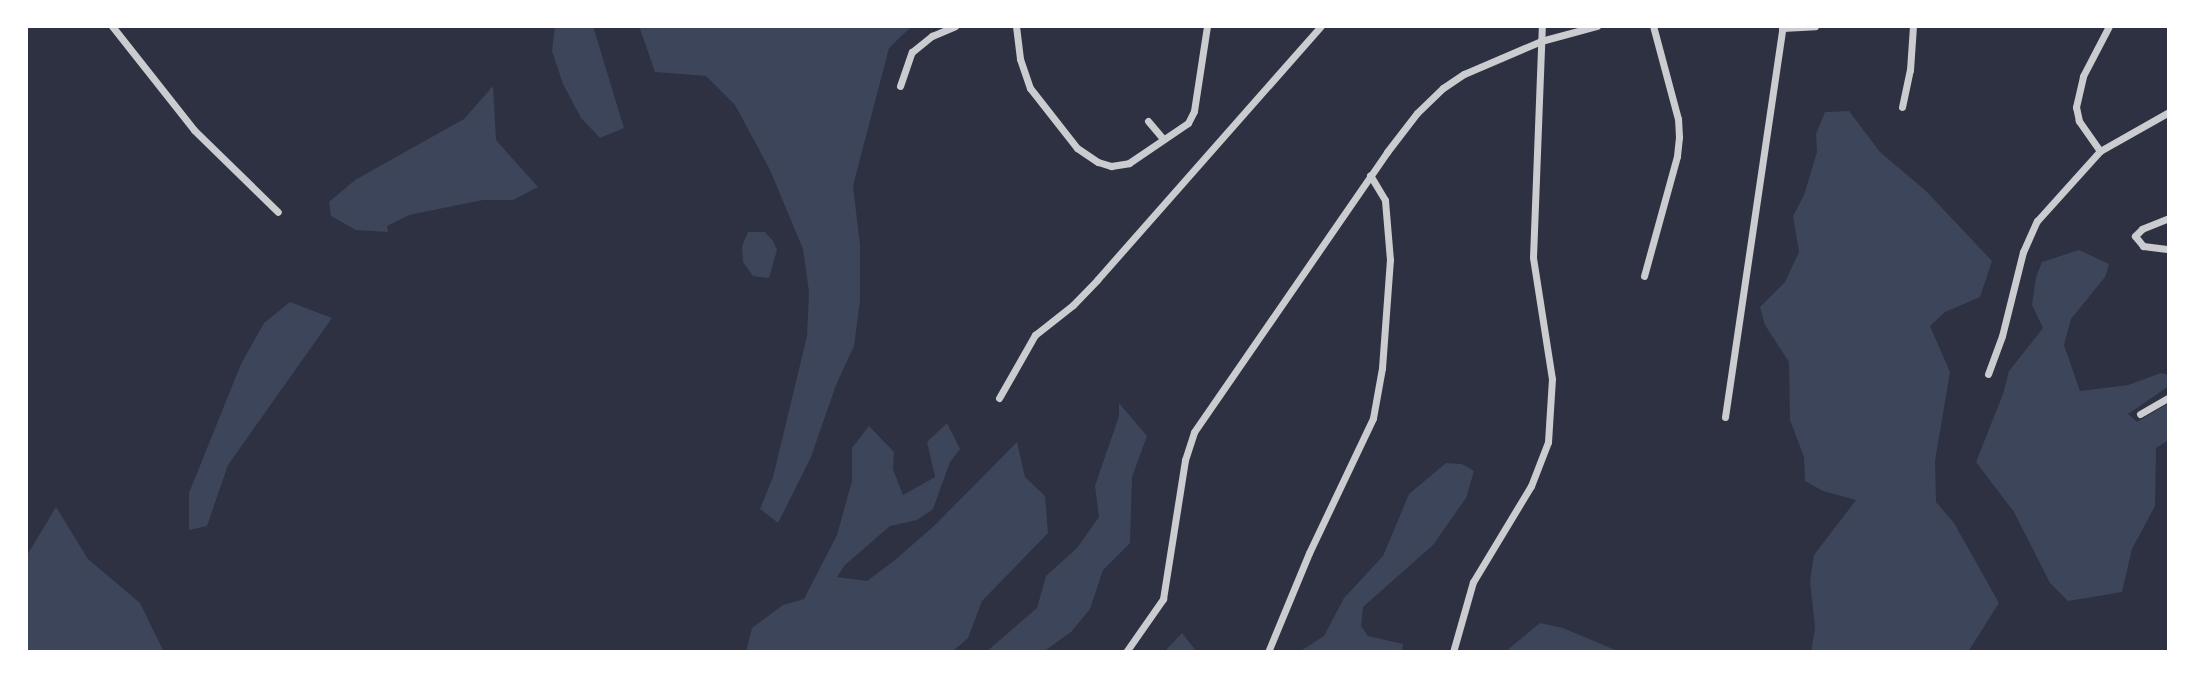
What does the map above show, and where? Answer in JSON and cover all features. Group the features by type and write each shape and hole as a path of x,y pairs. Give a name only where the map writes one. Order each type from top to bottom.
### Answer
{"street":[{"path":"112,26 194,130 278,212"},
{"path":"900,86 912,52 932,36 955,26"},
{"path":"1016,26 1020,59 1030,88 1077,148 1111,166 1129,163 1188,123 1194,111 1207,26"},
{"path":"999,398 1035,335 1073,305 1097,280 1321,26"},
{"path":"1453,652 1473,582 1531,486 1548,442 1551,366 1533,257 1542,26"},
{"path":"1126,652 1163,599 1185,460 1194,432 1370,175 1417,113 1443,88 1481,65 1541,41 1597,26"},
{"path":"1644,276 1677,156 1679,137 1678,119 1653,26"},
{"path":"1725,417 1783,27 1815,26"},
{"path":"1902,107 1910,70 1913,26"},
{"path":"2100,151 2079,121 2076,107 2083,76 2109,26"},
{"path":"1988,374 2029,236 2057,196 2100,151 2169,112"},
{"path":"1148,121 1163,139"},
{"path":"1268,652 1309,553 1373,418 1382,368 1390,260 1385,200 1370,175"},
{"path":"2169,218 2142,229 2135,236 2143,246 2169,249"},
{"path":"2140,414 2169,397"}],"shaded area":[{"path":"555,26 593,26 624,128 600,138 581,118 563,84 552,51"},
{"path":"639,26 912,26 889,48 853,186 860,245 860,301 854,346 836,385 811,457 778,523 760,509 773,477 807,336 809,292 803,249 770,170 735,105 706,76 655,72"},
{"path":"493,86 496,140 538,187 513,200 483,200 409,215 387,226 388,232 356,230 331,216 329,202 355,180 464,119"},
{"path":"1849,111 1880,152 1926,191 1992,261 1980,297 1945,312 1930,326 1950,372 1935,461 1936,502 1954,523 1999,603 1968,652 1811,652 1815,628 1810,581 1814,555 1856,500 1823,491 1805,481 1804,457 1790,420 1789,362 1765,325 1760,307 1785,282 1799,252 1793,216 1804,195 1817,152 1816,134 1825,112"},
{"path":"748,232 765,232 773,241 777,250 769,278 753,276 743,262 742,246"},
{"path":"2079,250 2109,264 2105,277 2071,319 2064,345 2080,391 2128,385 2161,373 2169,375 2169,386 2128,414 2137,422 2169,403 2169,440 2156,448 2155,506 2132,549 2122,592 2068,601 2050,583 2014,512 1976,462 2009,371 2043,328 2032,305 2036,277 2042,262"},
{"path":"290,302 332,318 228,465 207,526 189,530 189,493 241,364 264,323"},
{"path":"1119,403 1147,436 1132,477 1130,543 1103,570 1090,609 1071,632 1043,652 986,652 1037,608 1046,576 1077,548 1099,517 1095,486 1119,416"},
{"path":"947,423 960,449 950,462 933,509 917,520 890,526 845,565 837,577 867,581 895,560 935,525 1017,442 1025,477 1045,496 1048,533 982,601 968,638 952,652 746,652 752,628 783,605 804,599 837,535 852,481 852,448 869,426 894,452 893,469 903,495 935,477 927,442"},
{"path":"1446,463 1462,464 1474,471 1466,498 1433,545 1363,607 1361,626 1368,636 1403,644 1402,652 1299,652 1324,636 1344,598 1383,556 1409,494"},
{"path":"56,507 88,559 140,603 164,652 26,652 26,557"},
{"path":"1540,623 1563,628 1620,652 1505,652"},
{"path":"1182,633 1197,652 1164,652"}]}
